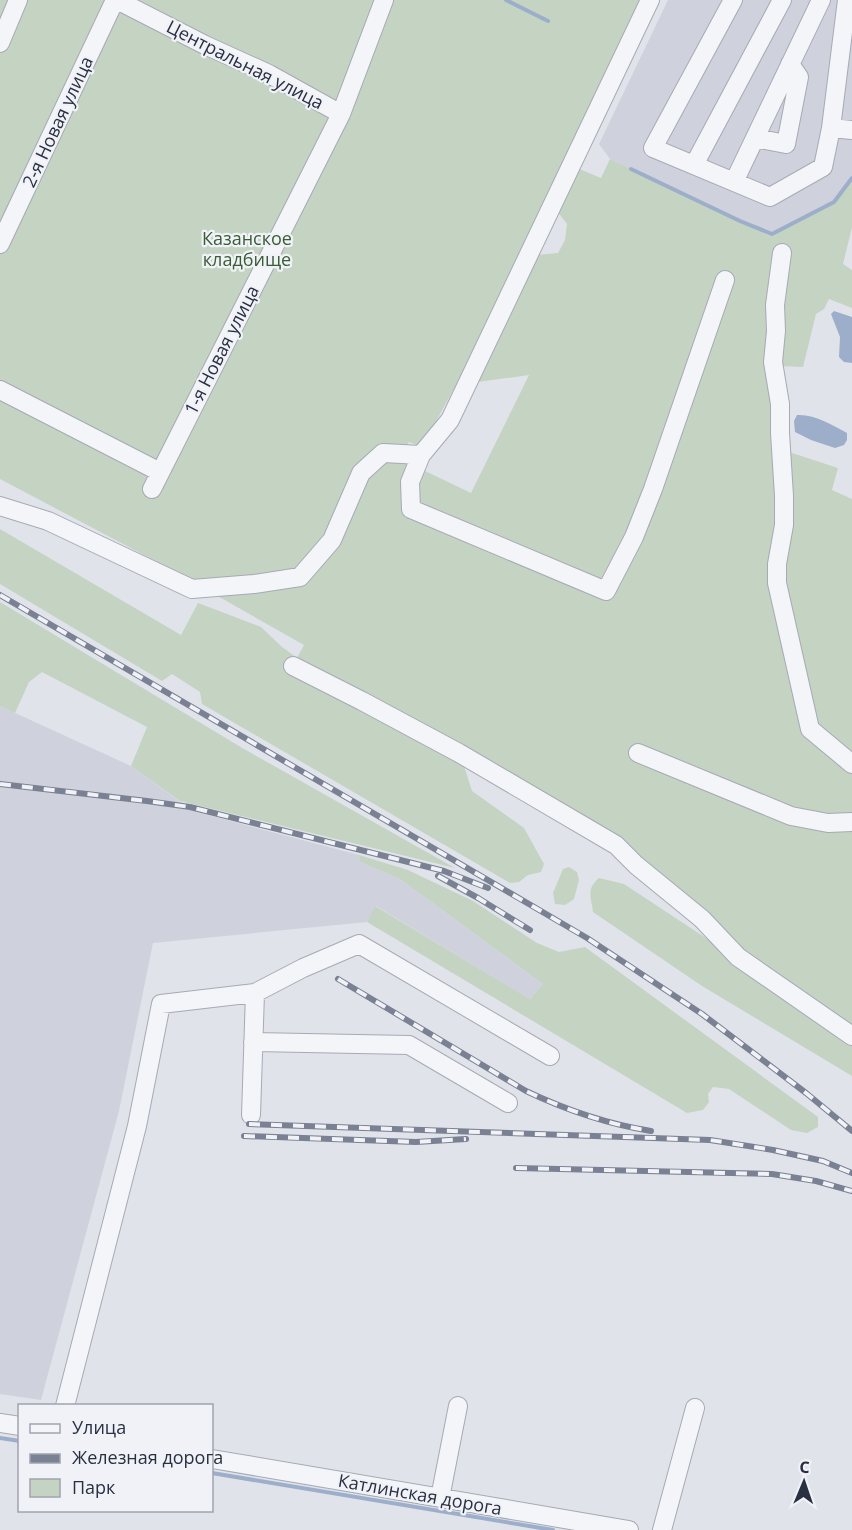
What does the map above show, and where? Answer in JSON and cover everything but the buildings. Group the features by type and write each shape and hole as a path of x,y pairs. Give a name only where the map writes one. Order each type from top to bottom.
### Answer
{"street":[{"path":"0,43 18,0"},
{"name":"Центральная улица","path":"116,0 269,74 341,114"},
{"name":"2-я Новая улица","path":"0,244 116,0"},
{"name":"1-я Новая улица","path":"152,489 341,114 384,0"},
{"path":"650,0 450,420 421,455 410,482 411,509 606,591 634,537 653,489 725,280"},
{"path":"733,0 653,148 770,197 823,167 831,128 847,0"},
{"path":"694,165 782,0"},
{"path":"734,182 821,0"},
{"path":"755,138 786,144 800,77 790,64"},
{"path":"831,128 852,130"},
{"path":"782,253 775,304 776,331 773,362 780,404 784,496 784,525 777,564 777,583 810,729 852,764"},
{"path":"0,390 160,472"},
{"path":"0,506 48,521 192,589 254,584 300,577 332,540 361,473 383,453 421,455"},
{"path":"293,666 459,753 616,844 636,865 702,919 738,957 852,1035"},
{"path":"638,753 791,816 828,823 852,822"},
{"path":"66,1404 137,1126 161,1005 255,993 303,968 359,944 550,1056"},
{"path":"251,1115 255,993"},
{"path":"253,1042 409,1046 508,1102"},
{"path":"440,1498 458,1406"},
{"path":"662,1530 695,1408"},
{"path":"0,1423 18,1426"},
{"name":"Катлинская дорога","path":"213,1459 629,1530"}],"shaded area":[{"path":"668,0 852,0 852,178 834,202 772,234 610,159 599,144"},
{"path":"0,706 131,766 193,811 359,855 360,862 400,879 543,984 530,999 376,906 367,922 153,943 119,1111 41,1400 0,1394"}],"green space":[{"name":"Казанское кладбище","path":"0,0 640,0 457,383 422,447 409,442 400,459 471,493 529,375 478,382 537,255 558,253 565,240 567,224 557,211 577,168 601,178 610,159 772,234 834,202 852,178 852,227 843,264 852,270 852,308 829,299 824,309 816,314 803,367 779,366 786,451 838,468 832,490 852,499 852,1027 744,952 676,886 621,841 452,750 464,766 472,791 524,828 544,864 541,872 528,875 519,882 510,883 202,704 200,692 172,674 162,681 0,584 0,529 181,635 198,603 261,627 297,658 304,645 163,565 0,479"},
{"path":"0,602 244,749 455,868 180,801 131,766 147,727 42,672 29,682 15,713 0,706"},
{"path":"359,855 408,870 473,901 537,943 559,952 585,947 818,1117 818,1127 807,1133 791,1130 729,1089 713,1087 708,1094 709,1102 703,1110 687,1113 367,922 375,906 530,999 543,984 400,879 360,862"},
{"path":"569,867 577,872 579,880 574,899 565,905 555,904 553,893 563,869"},
{"path":"599,878 624,884 712,942 852,1040 852,1076 702,986 593,912 591,890"}],"water":[{"path":"834,311 852,317 852,363 844,362 839,357 840,337 831,314"},
{"path":"797,415 817,418 847,433 847,440 844,445 835,448 795,432 794,421"}],"waterway":[{"path":"506,0 548,21"},
{"path":"631,169 772,234 834,202 852,178"},
{"path":"0,1438 18,1441"},
{"path":"213,1473 553,1530"}],"railway":[{"path":"0,595 587,938 702,1014 852,1131"},
{"path":"0,784 190,807 444,871 488,888"},
{"path":"438,876 530,930"},
{"path":"338,979 526,1091 587,1116 651,1131"},
{"path":"249,1124 710,1140 823,1161 852,1173"},
{"path":"244,1136 416,1142 466,1139"},
{"path":"516,1168 772,1174 816,1181 852,1191"}]}
